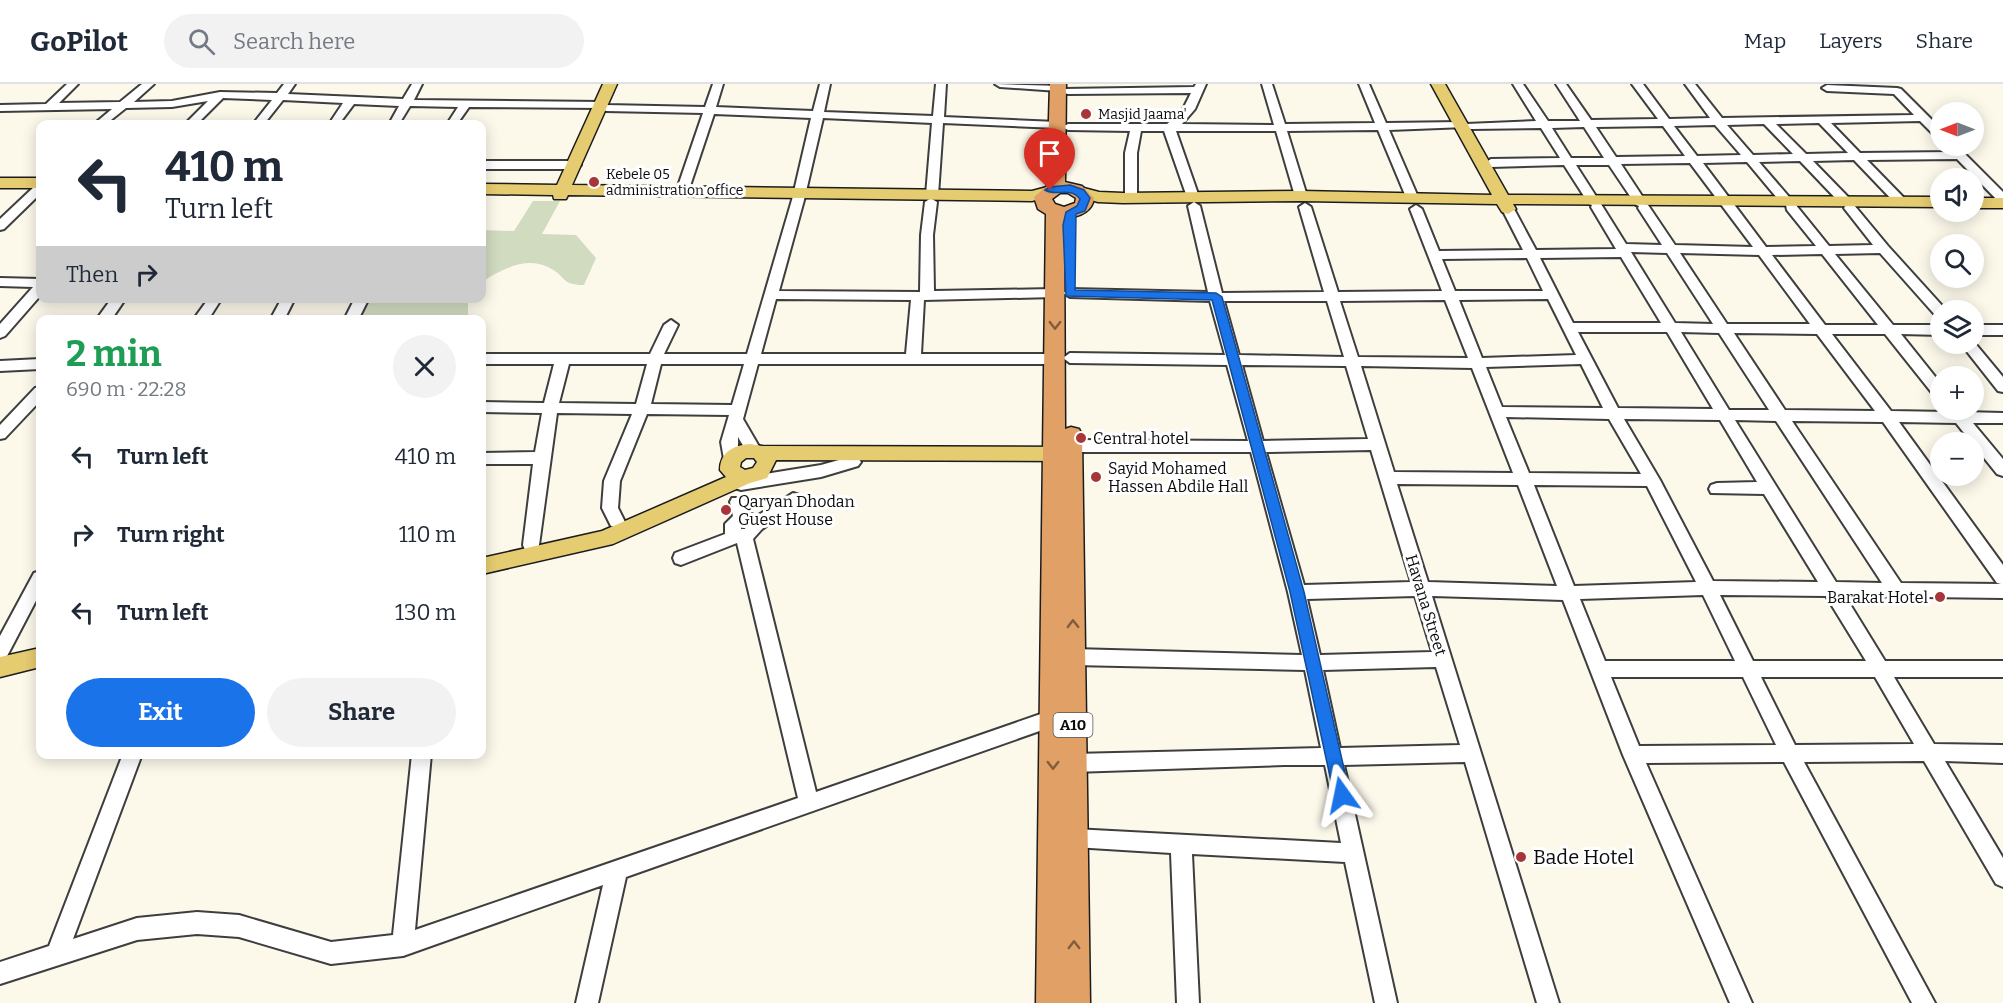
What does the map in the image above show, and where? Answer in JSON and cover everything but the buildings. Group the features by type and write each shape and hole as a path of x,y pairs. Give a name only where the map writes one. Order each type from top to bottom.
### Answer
{"highway":[{"name":"A10","path":"1063,87 1063,200 1068,226 1063,293 1062,359 1073,657 1063,714 1073,763 1074,1003"},
{"name":"A10","path":"1052,1003 1063,714 1064,456"}],"main road":[{"path":"566,194 604,107 610,84"},
{"path":"566,194 575,165 617,84"},
{"path":"1438,84 1491,163 1506,202"},
{"path":"1448,84 1466,125 1506,202"},
{"path":"0,183 36,187"},
{"path":"0,189 36,187"},
{"path":"486,189 566,194 1033,201 1506,202 1642,205 1930,202"},
{"path":"486,196 682,192 799,197"},
{"path":"1063,200 1098,197 1194,202"},
{"path":"1984,202 2003,201"},
{"path":"1847,204 1930,208"},
{"path":"1984,209 2003,209"},
{"path":"760,456 1064,456"},
{"path":"760,456 853,462 1064,456"},
{"path":"486,554 573,536 617,522 693,489 734,468 760,473 760,456"},
{"path":"486,565 606,538 717,490 734,468"},
{"path":"0,653 36,646"},
{"path":"0,667 36,659"}],"street":[{"path":"49,107 73,84"},
{"path":"105,120 148,84"},
{"path":"195,120 231,84"},
{"path":"261,120 290,84"},
{"path":"396,120 417,84"},
{"path":"682,192 718,84"},
{"path":"734,468 729,442 799,197 816,115 825,84"},
{"path":"913,360 923,296 941,84"},
{"path":"1000,84 1063,87 1199,87 1191,109 1169,128"},
{"name":"Havana Street","path":"1267,84 1548,1003"},
{"path":"1364,84 1414,203 1633,755 1741,1003"},
{"path":"1518,84 1595,204 1770,488 1929,752 1996,855 2003,877"},
{"path":"1561,84 1896,590"},
{"path":"1637,84 1888,418 2003,578"},
{"path":"1690,84 1701,101 1788,204 1930,380"},
{"path":"1827,88 1897,91 1930,125"},
{"path":"0,108 172,104 220,95 406,103 710,110 1136,128 1544,126 1923,118"},
{"path":"337,120 350,101"},
{"path":"455,120 465,104"},
{"path":"1821,119 1901,202"},
{"path":"1767,121 1847,204 1883,249 1930,301"},
{"path":"1131,198 1131,153 1136,128"},
{"path":"1169,128 1194,202 1216,297 1297,592 1386,1003"},
{"path":"1491,163 1930,156"},
{"path":"1961,156 2003,201"},
{"path":"486,165 575,165"},
{"path":"3,220 36,191"},
{"path":"1506,202 1551,295 1614,415 1652,480 1790,752 1924,1003"},
{"path":"1434,255 1672,249 1883,249"},
{"path":"0,282 36,285"},
{"path":"0,333 36,290"},
{"path":"771,295 923,296 1063,293 1216,297 1551,295"},
{"path":"107,315 116,303"},
{"path":"617,522 610,508 612,481 642,408 655,359 671,325"},
{"path":"1568,327 1930,330"},
{"path":"1984,330 2003,330"},
{"path":"1976,354 2003,387"},
{"path":"486,359 1062,359 1476,363 1585,359"},
{"path":"531,545 549,407 563,359"},
{"path":"0,366 36,364"},
{"path":"0,434 36,396"},
{"path":"486,407 642,408 737,415"},
{"path":"1496,412 1888,418 1930,416"},
{"path":"737,415 760,456"},
{"path":"1984,416 2003,418"},
{"path":"1962,420 2003,470"},
{"path":"1064,456 1212,445 1258,447 1377,444"},
{"path":"486,458 541,458"},
{"path":"717,490 755,480 821,471 853,462"},
{"path":"1388,478 1652,480"},
{"path":"1717,489 1770,488"},
{"path":"681,558 793,499"},
{"path":"744,523 809,804"},
{"path":"0,653 36,586"},
{"path":"1297,592 1420,589 1569,593 1708,588 2003,591"},
{"path":"1073,657 1314,663 1443,659"},
{"path":"1599,669 2003,669"},
{"path":"0,973 137,929 197,923 239,926 331,953 403,945 1063,714"},
{"path":"1633,755 1790,752 2003,754"},
{"path":"1073,763 1472,753"},
{"path":"57,954 131,759"},
{"path":"403,945 422,759"},
{"path":"1074,838 1355,853"},
{"path":"1181,842 1188,1003"},
{"path":"587,1003 617,870"}],"green space":[{"path":"533,201 560,201 542,234 576,235 596,258 584,285 567,282 548,267 531,263 505,269 486,280 486,230 514,231"},
{"path":"368,303 468,303 469,315 362,315"}],"place":[{"name":"Masjid Jaama'","path":"1086,114"},
{"name":"Kebele 05 administration office","path":"594,182"},
{"name":"Central hotel","path":"1081,438"},
{"name":"Sayid Mohamed Hassen Abdile Hall","path":"1096,477"},
{"name":"Qaryan Dhodan Guest House","path":"726,510"},
{"name":"Barakat Hotel","path":"1940,597"},
{"name":"Bade Hotel","path":"1521,857"}],"route":[{"path":"1050,190 1070,188 1080,192 1085,198 1081,208 1071,212 1069,225 1070,293 1216,297 1297,592 1342,795"}]}
